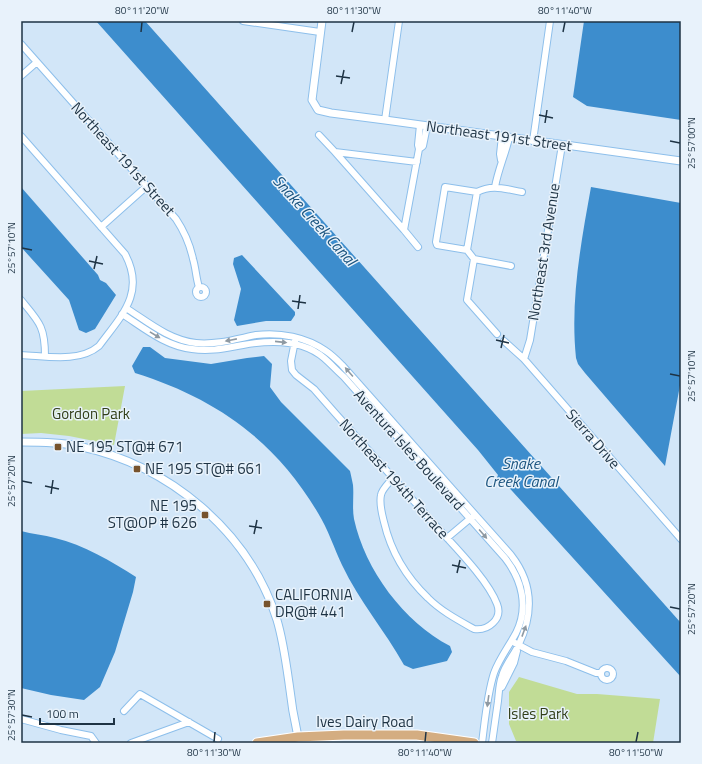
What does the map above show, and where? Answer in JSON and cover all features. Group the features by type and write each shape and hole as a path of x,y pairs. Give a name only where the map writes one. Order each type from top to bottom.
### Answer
{"main road":[{"name":"Ives Dairy Road","path":"256,743 344,735 417,735 474,743"}],"street":[{"path":"243,21 320,32 322,21"},
{"path":"385,120 399,21"},
{"path":"533,141 550,21"},
{"name":"Northeast 191st Street","path":"320,32 312,100 318,110 681,161"},
{"name":"Northeast 191st Street","path":"21,44 176,219 182,228 193,258 196,279 199,287"},
{"path":"21,76 36,62"},
{"path":"404,230 419,149 423,146 424,125"},
{"path":"319,134 418,247"},
{"path":"21,136 125,254 134,276 131,297 126,308 99,346 94,350 85,355 75,357 21,355"},
{"path":"495,187 502,160 505,155 505,137"},
{"name":"Northeast 3rd Avenue","path":"524,359 530,340 562,145"},
{"path":"335,152 417,162"},
{"path":"100,226 147,186"},
{"path":"512,266 474,259 467,250 437,245 438,226 445,187 477,192 485,187 495,187 522,192"},
{"path":"467,250 477,192"},
{"path":"474,259 467,300 497,334"},
{"path":"21,300 40,322 45,340 45,356"},
{"name":"Aventura Isles Boulevard","path":"126,308 164,333 195,343 208,344 270,334 296,337 309,341 326,350 342,364 472,517 512,568 519,581 522,592 522,615 519,626 498,664 493,678 482,743"},
{"name":"Aventura Isles Boulevard","path":"122,314 164,341 190,349 216,350 269,341 285,342 305,348 323,357 344,377 472,517 517,562 525,579 528,591 528,614 518,645 502,675 499,685 492,743"},
{"name":"Northeast 194th Terrace","path":"296,337 291,361 292,370 320,396 447,538 480,577 495,599 499,611 494,623 487,628 479,630 474,629 441,610 428,598 403,569 392,549 380,501 381,494 393,478"},
{"name":"Sierra Drive","path":"504,341 524,359 681,539"},
{"path":"21,442 49,442 78,446 108,454 135,464 167,481 203,507 236,541 266,591 277,620 283,646 299,740"},
{"path":"447,538 472,517"},
{"path":"511,641 532,652 554,657 596,673 601,673"},
{"path":"124,711 140,694 218,739"},
{"path":"21,719 61,730 91,736 96,743"},
{"path":"131,743 189,722"}],"green space":[{"name":"Gordon Park","path":"125,386 114,445 69,436 41,433 21,434 21,391"},
{"name":"Isles Park","path":"519,677 577,694 597,694 660,699 653,743 530,743 516,741 509,724 509,692"}],"water":[{"name":"Snake Creek Canal","path":"96,21 145,21 681,623 681,677 504,482 500,484 496,480 498,475 478,450"},
{"path":"584,21 681,21 681,120 587,106 573,97"},
{"path":"21,187 98,275 100,280 106,283 116,295 95,329 86,333 79,330 69,300 21,247"},
{"path":"591,187 681,203 681,380 665,466 585,373 578,364 576,358 574,315 575,293 580,250"},
{"path":"242,255 295,312 295,315 291,321 266,321 237,326 234,320 241,289 233,264 234,258"},
{"path":"143,347 150,347 165,358 211,364 264,356 272,364 270,387 281,402 350,471 353,485 354,519 359,538 377,575 402,609 433,636 450,646 452,652 447,661 413,669 404,665 349,578 318,513 301,487 283,464 262,443 217,409 164,383 135,373 132,366"},
{"path":"21,531 66,541 87,549 107,559 136,577 115,652 100,687 84,700 51,695 21,688"}],"place":[{"name":"NE 195 ST@# 671","path":"58,447"},
{"name":"NE 195 ST@# 661","path":"137,469"},
{"name":"NE 195 ST@OP # 626","path":"205,515"},
{"name":"CALIFORNIA DR@# 441","path":"267,604"}]}
